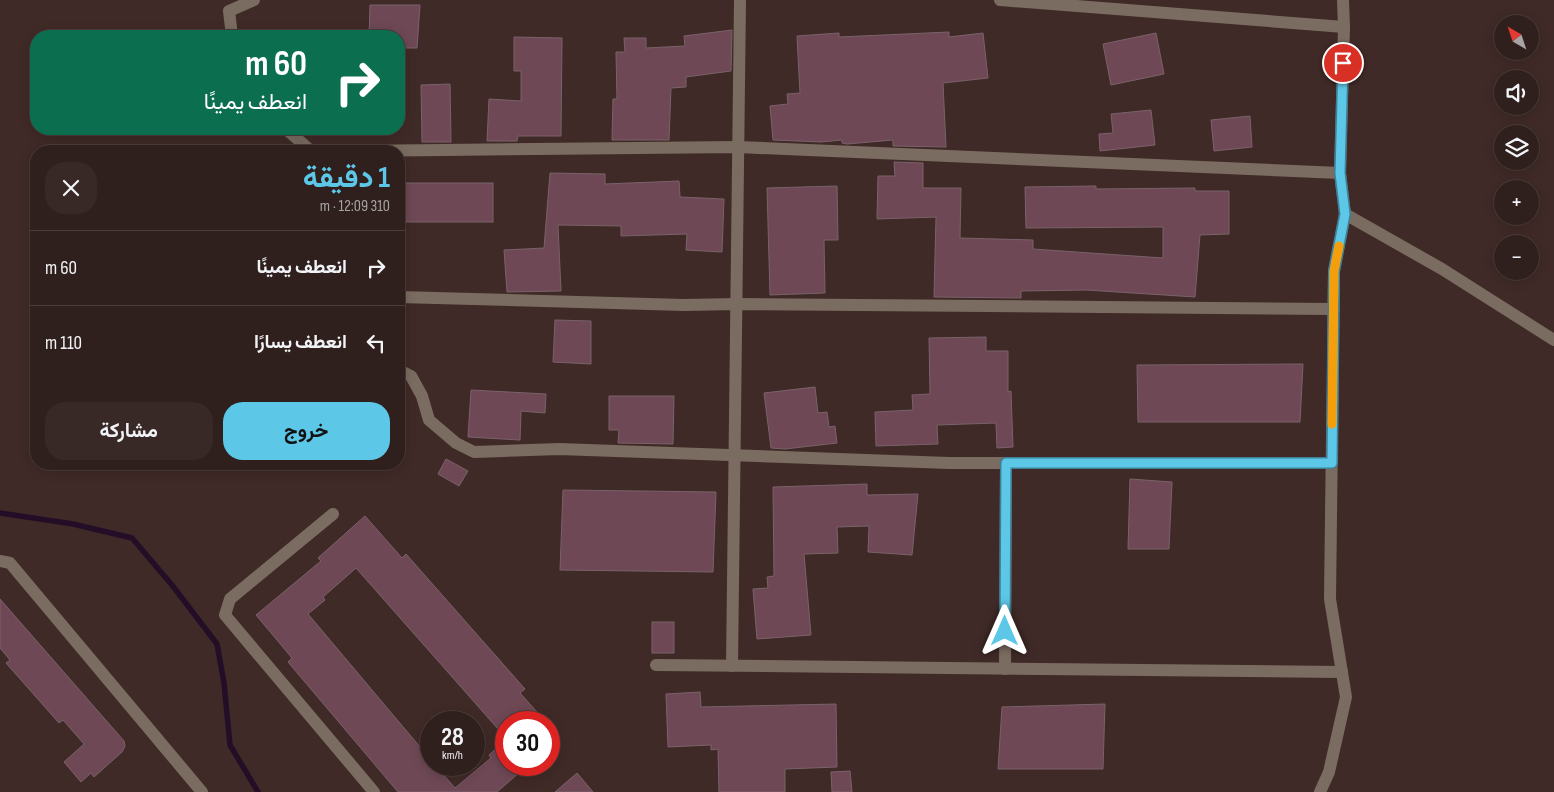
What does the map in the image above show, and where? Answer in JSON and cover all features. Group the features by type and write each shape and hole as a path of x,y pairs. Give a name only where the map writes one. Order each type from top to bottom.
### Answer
{"street":[{"path":"231,30 229,11 254,0"},
{"path":"732,666 740,0"},
{"path":"1000,0 1344,27"},
{"path":"1320,792 1328,772 1346,697 1330,599 1334,271 1345,214 1340,173 1343,0"},
{"path":"293,135 304,145"},
{"path":"405,150 738,147 1340,173"},
{"path":"1345,214 1442,269 1554,340"},
{"path":"405,297 684,305 1334,309"},
{"path":"405,373 411,376 422,396 429,420 456,443 474,452 559,449 949,463 1332,463"},
{"path":"1005,669 1006,463"},
{"path":"333,514 230,599 225,615 374,792"},
{"path":"0,561 10,563 202,792"},
{"path":"656,665 1342,672"}],"building":[{"path":"370,5 420,5 417,48 405,48 405,30 369,30"},
{"path":"732,30 731,71 686,77 686,87 671,88 669,140 612,140 613,99 617,99 616,52 625,52 624,38 646,38 646,48 685,46 684,36"},
{"path":"949,32 949,37 983,33 988,78 943,83 946,147 893,146 893,140 847,144 842,143 842,140 821,142 773,140 770,106 788,104 787,94 800,93 797,36 839,33 839,37"},
{"path":"1156,33 1164,74 1111,85 1103,44"},
{"path":"514,37 562,38 561,136 518,136 517,141 487,141 489,99 521,101 521,71 514,71"},
{"path":"450,84 451,142 422,142 421,85"},
{"path":"1151,110 1155,145 1100,151 1099,134 1113,133 1111,114"},
{"path":"1250,116 1252,147 1214,151 1211,120"},
{"path":"894,162 923,163 923,188 961,188 960,238 1033,240 1033,249 1163,258 1163,227 1026,228 1025,187 1096,186 1096,189 1195,188 1195,191 1229,191 1229,234 1200,235 1195,297 1086,290 1021,291 1021,298 934,297 936,217 877,219 878,176 895,176"},
{"path":"550,173 605,174 605,184 679,181 680,197 724,199 722,252 686,250 687,234 621,236 621,226 558,225 561,291 507,292 504,250 544,248"},
{"path":"405,183 493,183 493,222 405,222"},
{"path":"837,186 838,240 824,240 825,293 770,295 767,188"},
{"path":"555,320 591,321 591,364 553,362"},
{"path":"986,337 986,351 1008,351 1008,392 1011,391 1013,447 997,448 996,423 937,425 938,444 876,446 875,412 913,410 912,395 930,394 929,338"},
{"path":"1303,364 1300,422 1138,422 1137,365"},
{"path":"815,387 818,413 827,412 829,427 835,426 837,443 785,449 771,448 764,393"},
{"path":"471,390 546,394 545,413 521,411 520,440 468,437"},
{"path":"609,396 674,396 673,444 618,443 619,430 609,430"},
{"path":"446,459 468,471 459,486 438,474"},
{"path":"1130,479 1172,482 1169,549 1128,549"},
{"path":"867,484 867,495 918,494 912,555 868,552 869,526 837,527 838,553 804,554 811,635 757,639 753,589 768,588 767,577 774,576 773,487"},
{"path":"563,490 716,492 713,572 560,570"},
{"path":"365,516 402,558 406,554 525,689 520,693 536,711 495,711 495,726 485,714 485,711 482,711 356,568 323,597 325,600 308,614 420,747 420,776 445,776 455,788 469,776 485,776 485,763 491,758 489,755 495,750 495,776 515,776 497,792 398,792 288,662 292,658 256,615 321,561 318,558"},
{"path":"0,599 124,741 125,746 122,752 94,777 91,773 81,782 64,762 84,744 63,720 59,723 6,663 10,660 0,648"},
{"path":"652,622 674,622 674,653 652,653"},
{"path":"700,692 701,707 836,704 837,767 785,769 785,792 719,792 718,749 711,750 711,745 668,747 666,694"},
{"path":"1105,704 1103,769 998,769 1002,707"},
{"path":"850,771 852,792 832,792 831,772"},
{"path":"577,773 593,792 555,792"}],"waterway":[{"path":"0,513 73,524 132,538 172,585 217,644 224,683 230,745 258,792"}],"slow traffic":[{"path":"1332,424 1334,271 1339,246"}],"route":[{"path":"1005,631 1006,463 1332,463 1334,271 1345,214 1340,173 1343,63"}]}
